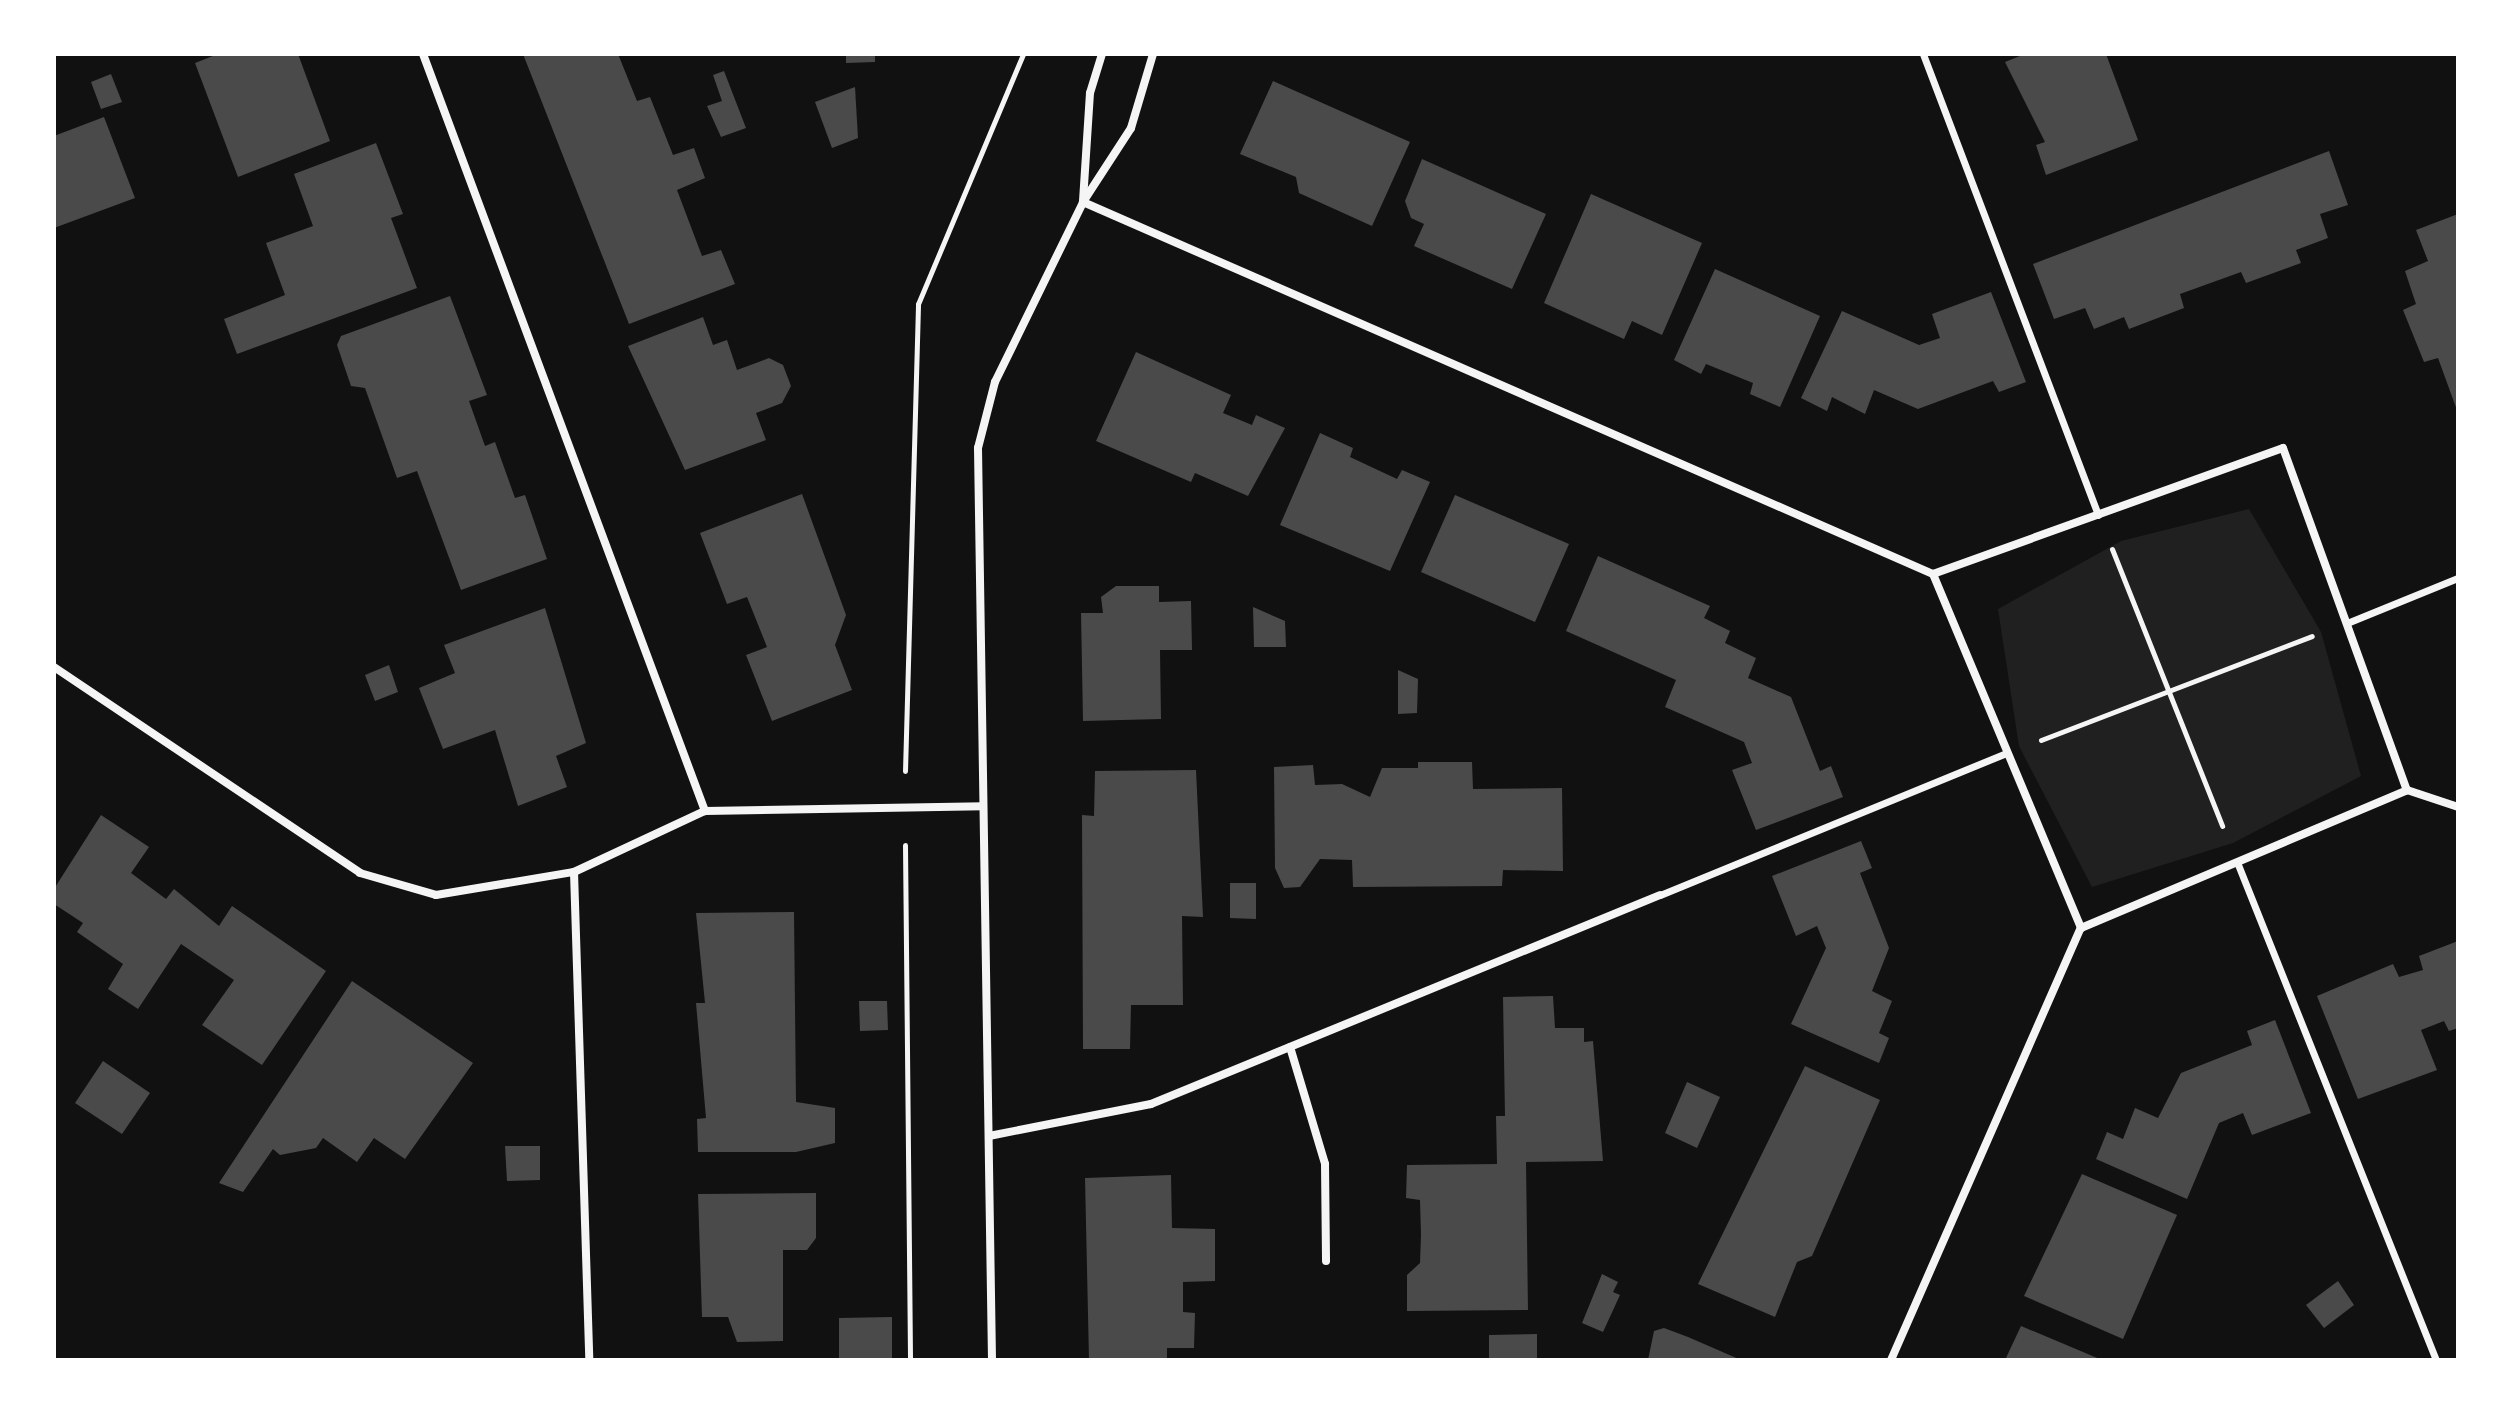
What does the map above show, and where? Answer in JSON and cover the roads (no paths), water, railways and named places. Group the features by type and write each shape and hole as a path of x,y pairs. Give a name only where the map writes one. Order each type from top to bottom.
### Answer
{"street":[{"path":"423,54 705,811"},
{"path":"1083,202 1090,93 1102,54"},
{"path":"992,1360 978,448 995,382 1083,202 1131,128 1153,54"},
{"path":"1923,54 2098,515"},
{"path":"1083,202 1933,574 2283,448 2407,790"},
{"path":"1933,574 2081,928"},
{"path":"2347,623 2458,578"},
{"path":"54,667 360,873 436,895 574,872 705,811 904,812 983,806"},
{"path":"989,1136 1151,1104 2007,753"},
{"path":"1891,1360 2081,928 2407,790 2458,807"},
{"path":"2237,862 2436,1360"},
{"path":"574,872 589,1360"},
{"path":"1290,1047 1325,1164 1326,1261"}]}
